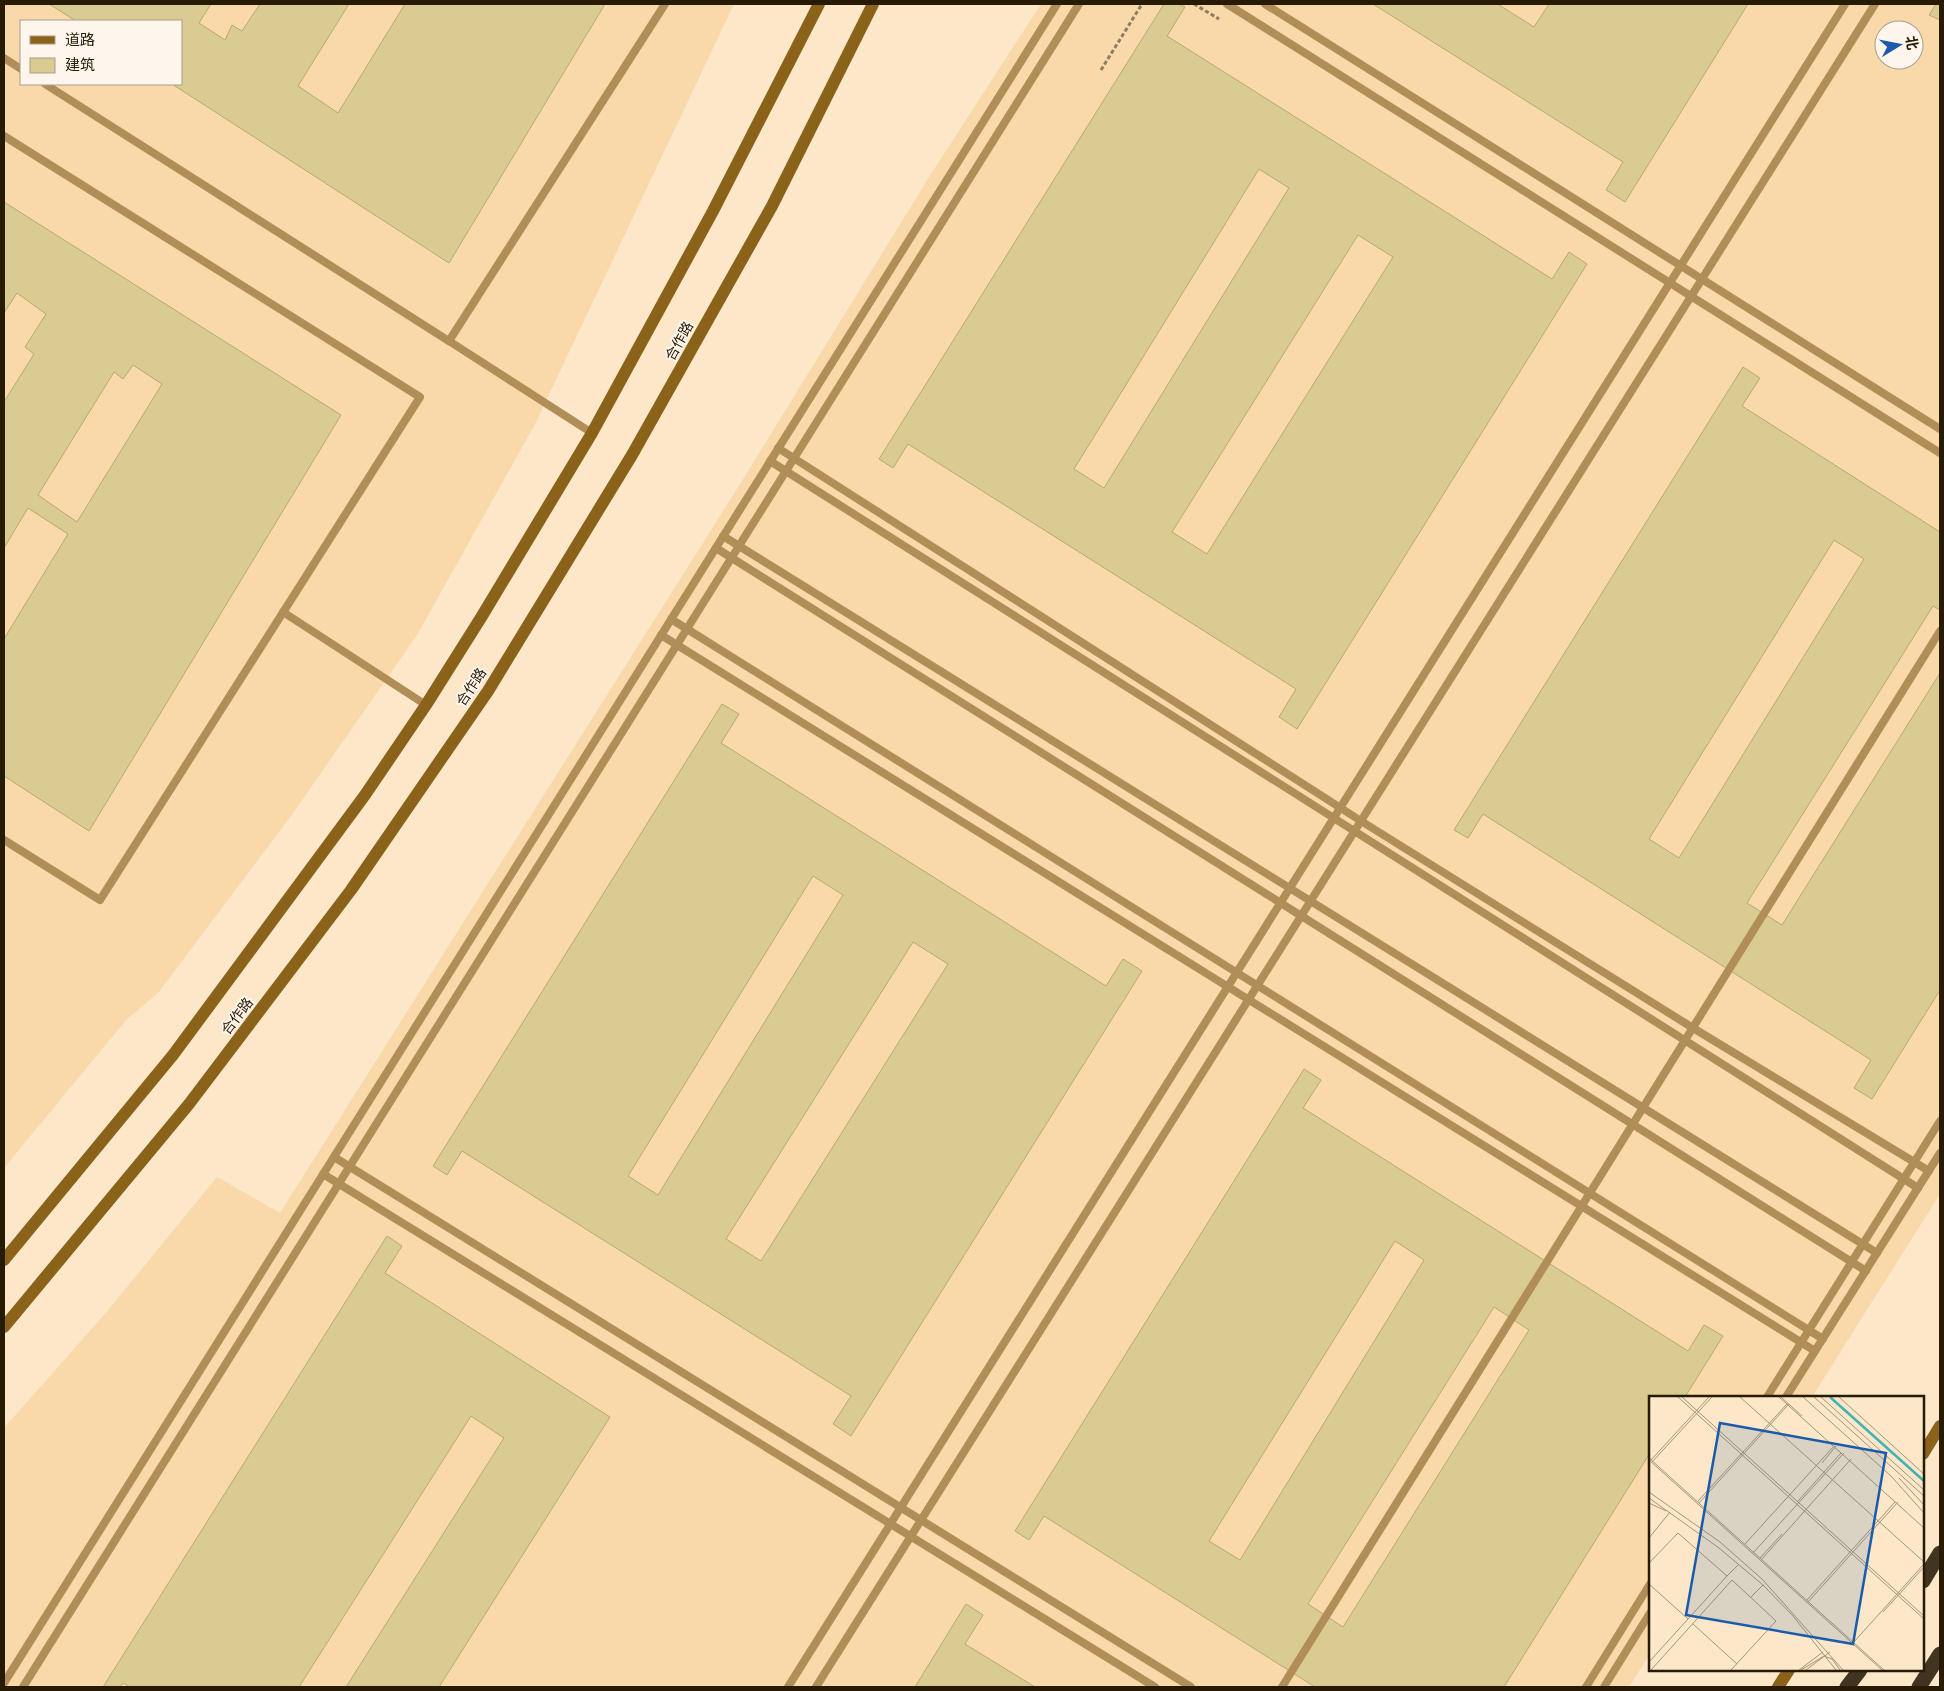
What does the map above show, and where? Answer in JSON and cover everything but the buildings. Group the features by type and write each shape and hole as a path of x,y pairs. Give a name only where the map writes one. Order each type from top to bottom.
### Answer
{"highway":[{"path":"1924,1579 1940,1553"},
{"path":"1919,1687 1940,1654"},
{"path":"1847,1687 1859,1671"},
{"path":"1856,1687 1866,1671"}],"main road":[{"name":"合作路","path":"4,1260 173,1055 365,794 426,705 592,433 713,211 819,4"},
{"name":"合作路","path":"4,1327 183,1111 231,1049 352,890 488,691 632,455 768,215 873,4"},
{"path":"1924,1452 1940,1426"},
{"path":"1778,1687 1788,1671"}],"lane":[{"path":"449,341 665,4"},
{"path":"4,1686 1056,4"},
{"path":"23,1687 1079,4"},
{"path":"1228,4 1940,452"},
{"path":"1266,4 1940,429"},
{"path":"788,1687 1845,4"},
{"path":"816,1687 1875,4"},
{"path":"4,58 20,68"},
{"path":"47,85 592,433"},
{"path":"4,136 420,397 100,900 4,840"},
{"path":"778,448 1361,821 1693,1028 1929,1171"},
{"path":"770,461 1918,1188"},
{"path":"723,536 1877,1253"},
{"path":"716,548 1866,1271"},
{"path":"283,612 426,705"},
{"path":"671,619 1823,1339"},
{"path":"1282,1687 1940,631"},
{"path":"661,635 1815,1351"},
{"path":"1769,1396 1940,1121"},
{"path":"1787,1396 1940,1152"},
{"path":"334,1157 1190,1687"},
{"path":"323,1174 1155,1687"},
{"path":"1586,1687 1649,1586"},
{"path":"1604,1687 1649,1615"}],"path":[{"path":"1101,70 1142,4"},
{"path":"1194,4 1218,19"}],"shaded area":[{"path":"4,4 734,4 534,426 417,635 291,816 158,993 126,1020 4,1168"},
{"path":"1041,4 1940,4 1940,1194 1813,1396 1649,1396 1649,1656 1629,1687 4,1687 4,1428 105,1314 217,1177 280,1213 737,489 931,174"}]}
